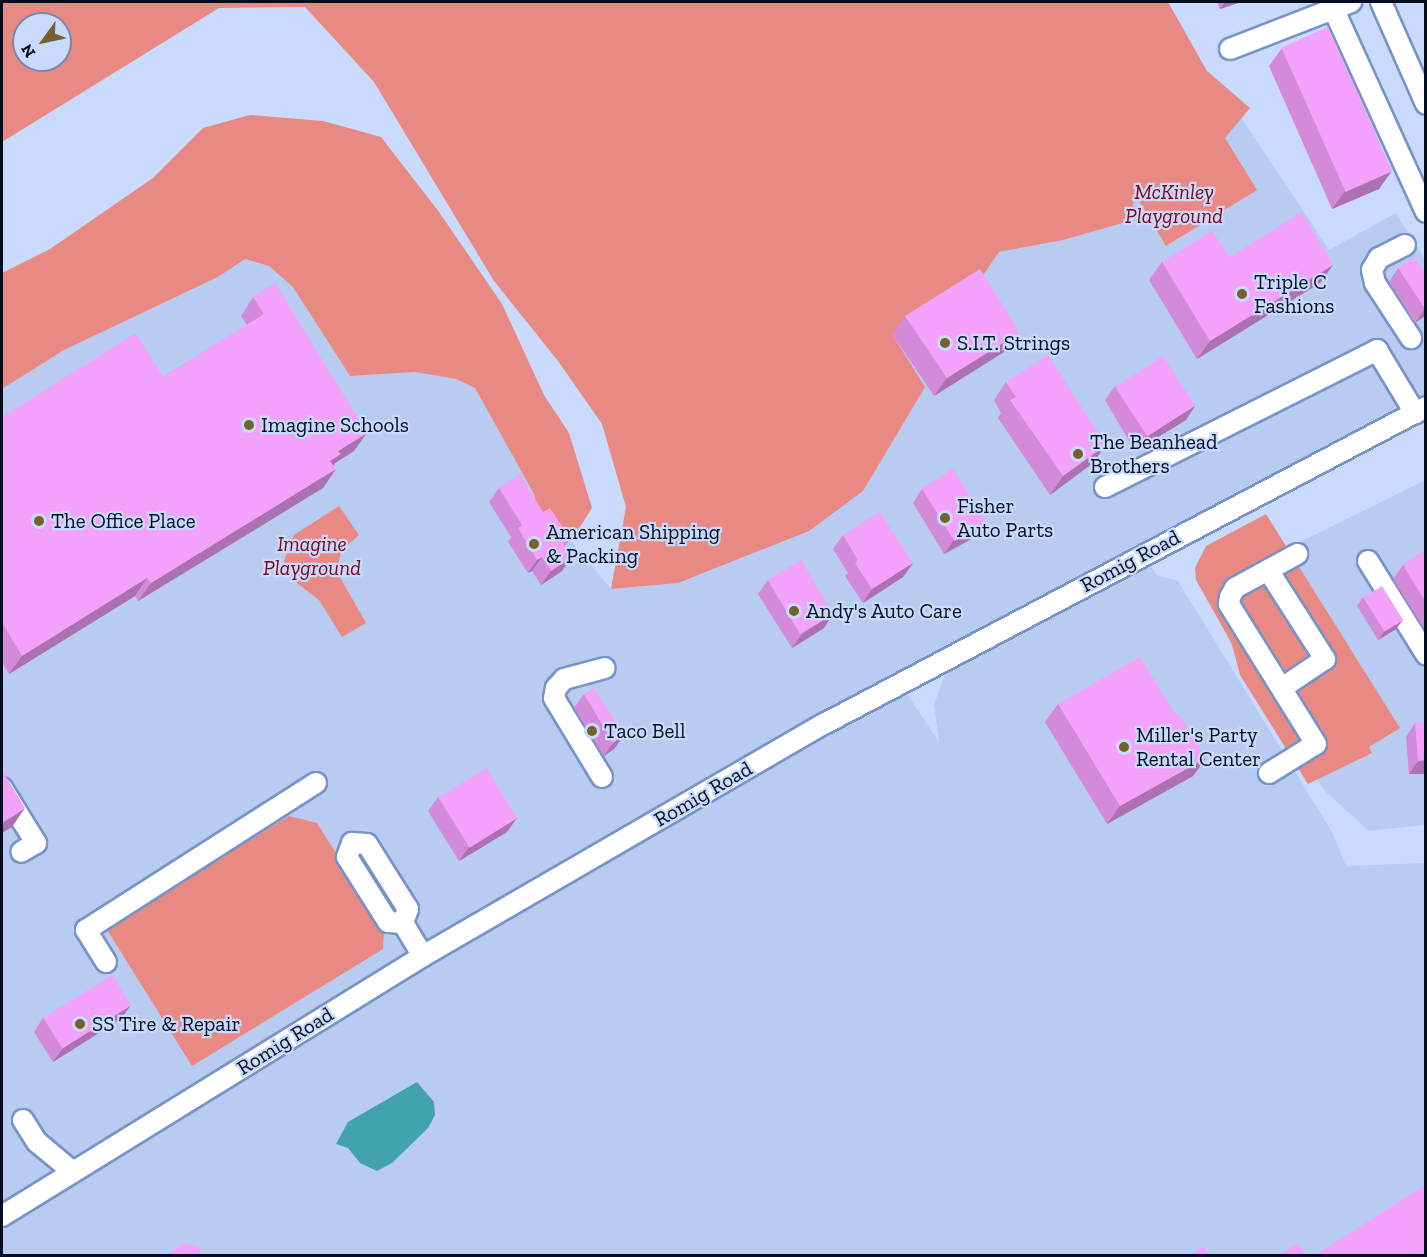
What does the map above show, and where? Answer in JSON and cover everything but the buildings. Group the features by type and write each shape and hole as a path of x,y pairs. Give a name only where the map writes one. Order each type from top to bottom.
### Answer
{"street":[{"path":"1381,2 1425,104"},
{"path":"1230,49 1342,5 1425,212"},
{"path":"1406,245 1379,258 1372,270 1375,283 1412,338"},
{"path":"1105,487 1377,350 1420,410"},
{"name":"Romig Road","path":"2,1216 423,956 898,682 1420,410"},
{"path":"1269,773 1316,744 1229,604 1235,588 1297,554"},
{"path":"1368,561 1425,654"},
{"path":"1268,570 1325,659 1282,688"},
{"path":"602,777 554,698 556,688 564,680 605,668"},
{"path":"106,963 86,930 316,783"},
{"path":"2,788 36,843 21,852"},
{"path":"404,922 423,956"},
{"path":"23,1120 37,1142 73,1172"}],"shaded area":[{"path":"1241,117 1329,250 1396,213 1425,260 1425,407 1144,554 1156,575 1178,581 1332,832 1346,866 1425,863 1425,1255 2,1256 2,389 64,350 218,277 245,259 269,266 293,287 350,376 415,372 456,379 475,388 534,494 540,521 552,540 571,541 611,589 678,583 879,321 999,252 1063,240 1130,221 1135,194","holes":["952,655 934,705 939,742 899,682"]},
{"path":"1425,480 1425,825 1369,831 1325,791 1240,665 1206,589"},
{"path":"417,1082 434,1102 435,1115 428,1128 392,1163 377,1171 360,1163 348,1148 336,1144 348,1122"}],"green space":[{"name":"McKinley Playground","path":"2,2 1168,2 1207,71 1250,108 1225,138 1257,190 1166,246 1135,194 1130,221 1063,240 999,252 984,274 892,334 925,387 863,491 809,531 678,583 611,589 626,507 602,424 558,361 494,281 374,82 305,7 219,8 2,142"},
{"path":"250,115 323,121 381,137 439,212 502,304 544,395 569,433 592,508 571,541 553,540 540,521 534,494 475,388 456,379 415,372 350,376 293,287 269,266 245,259 218,277 64,350 2,389 2,273 50,249 153,178 203,128"},
{"name":"Imagine Playground","path":"339,506 359,535 341,551 337,572 366,623 342,637 319,600 294,581 284,561 294,535"},
{"path":"1266,514 1400,728 1369,747 1372,753 1308,784 1240,675 1232,644 1196,580 1195,568 1206,546"},
{"path":"289,816 317,823 384,929 383,949 192,1066 106,928"}],"place":[{"name":"Triple C Fashions","path":"1242,294"},
{"name":"S.I.T. Strings","path":"945,343"},
{"name":"Imagine Schools","path":"249,425"},
{"name":"The Beanhead Brothers","path":"1078,454"},
{"name":"Fisher Auto Parts","path":"945,518"},
{"name":"The Office Place","path":"39,521"},
{"name":"American Shipping & Packing","path":"534,544"},
{"name":"Andy's Auto Care","path":"794,611"},
{"name":"Taco Bell","path":"592,731"},
{"name":"Miller's Party Rental Center","path":"1124,747"},
{"name":"SS Tire & Repair","path":"80,1024"}]}
